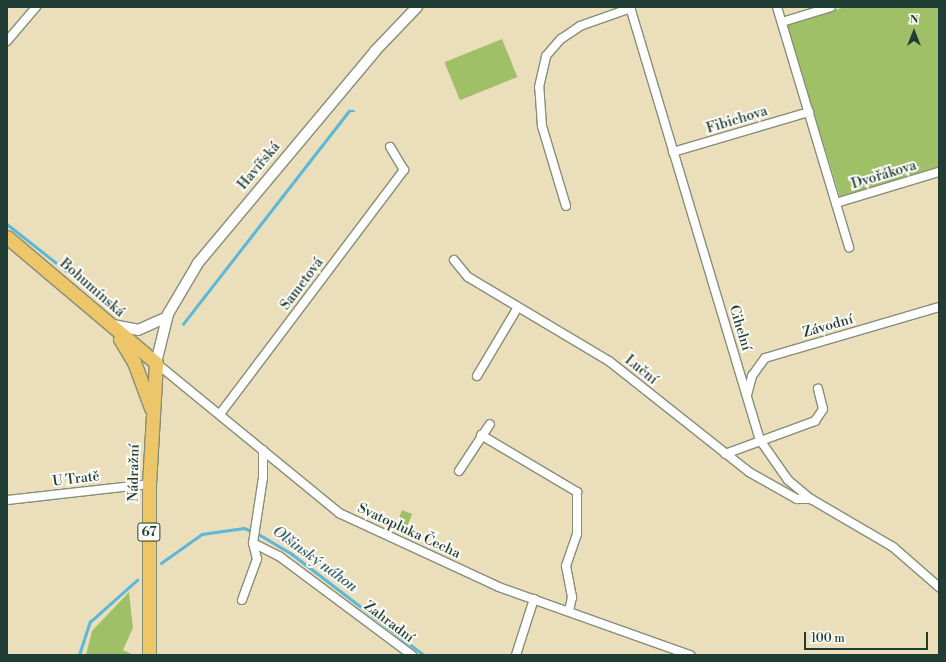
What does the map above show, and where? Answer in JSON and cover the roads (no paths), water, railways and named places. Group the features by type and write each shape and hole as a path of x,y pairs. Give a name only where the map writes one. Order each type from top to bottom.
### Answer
{"main road":[{"name":"Bohumínská","path":"7,237 156,363"},
{"path":"113,327 134,362 151,408"},
{"name":"Nádražní","path":"149,655 149,484 151,408 156,363"}],"street":[{"path":"7,41 36,7"},
{"name":"Cihelní","path":"566,206 542,126 539,87 546,56 561,39 580,26 630,7 760,440 788,480 811,499 893,547 936,578 939,587"},
{"path":"777,7 849,247"},
{"path":"782,22 831,7"},
{"name":"Havířská","path":"156,363 168,316 217,237 413,8"},
{"name":"Fibichova","path":"673,152 809,112"},
{"name":"Sametová","path":"220,414 404,170 390,147"},
{"name":"Dvořákova","path":"836,203 939,172"},
{"name":"Luční","path":"454,260 468,277 609,360 725,454 779,492 797,500 811,499"},
{"path":"477,376 518,307"},
{"name":"Závodní","path":"746,395 752,376 765,358 939,307"},
{"path":"113,327 138,330 168,316"},
{"name":"Svatopluka Čecha","path":"156,363 339,513 499,587 690,655"},
{"path":"725,454 815,421 823,408 818,389"},
{"path":"459,471 481,435 490,424"},
{"path":"481,435 577,492 577,534 566,566 572,597 569,611"},
{"path":"242,600 257,558 253,535 263,478 263,450"},
{"name":"U Tratě","path":"7,500 149,484"},
{"name":"Zahradní","path":"253,535 412,655"},
{"path":"516,655 534,599"}],"waterway":[{"path":"183,324 349,111 354,111"},
{"path":"7,224 115,309"},
{"name":"Olšinský náhon","path":"161,563 202,534 244,528 252,531"},
{"name":"Olšinský náhon","path":"257,533 292,554 424,655"},
{"name":"Olšinský náhon","path":"79,655 90,622 137,580"}]}
